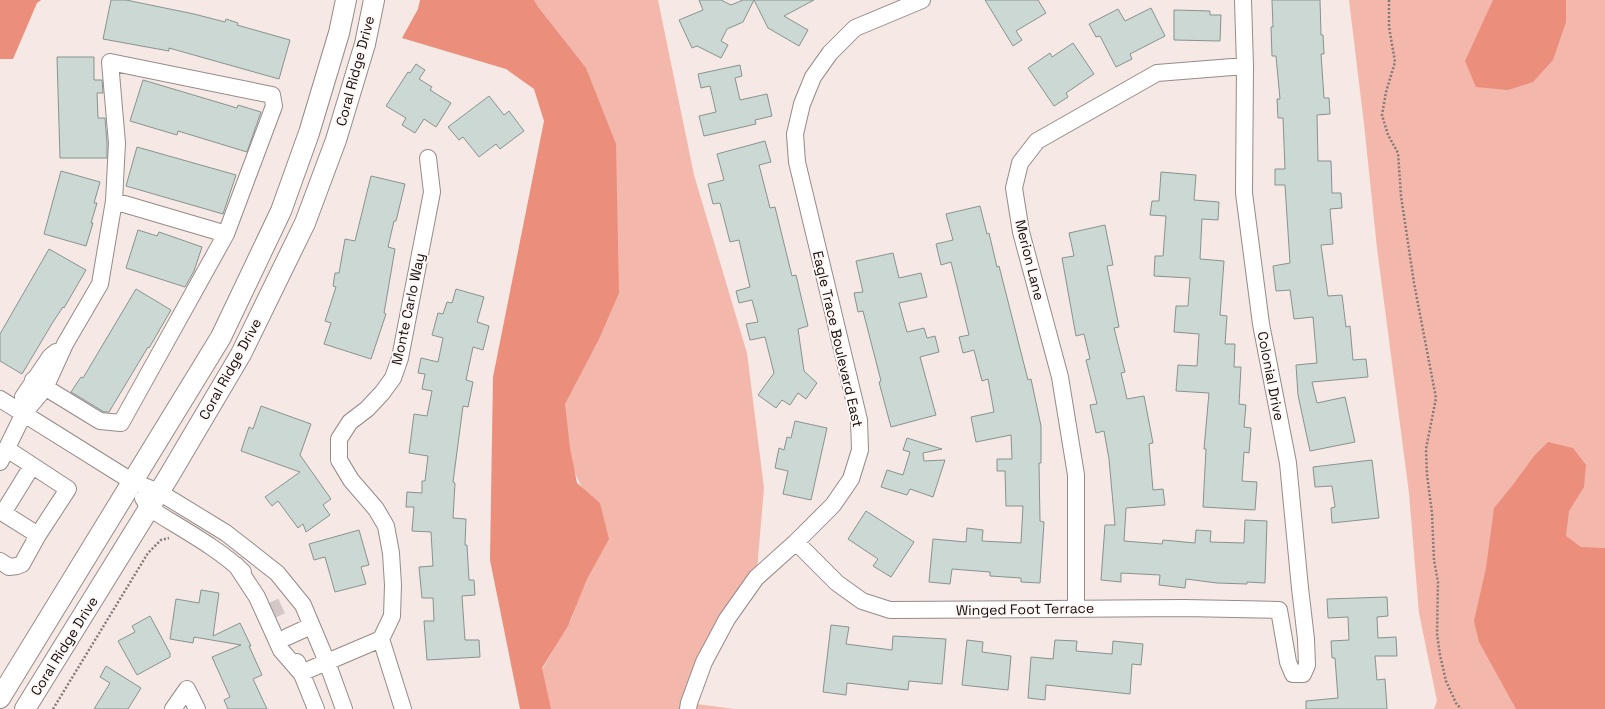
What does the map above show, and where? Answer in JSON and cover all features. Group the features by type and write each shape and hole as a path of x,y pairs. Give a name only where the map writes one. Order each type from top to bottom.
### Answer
{"main road":[{"name":"Coral Ridge Drive","path":"0,698 221,336 281,211 310,133 339,32 346,0"},
{"name":"Coral Ridge Drive","path":"25,709 154,500 241,354 305,223 338,133 365,44 374,0"}],"street":[{"name":"Eagle Trace Boulevard East","path":"688,709 704,662 727,619 756,578 796,542 833,505 851,479 860,450 859,420 797,162 795,134 802,104 813,78 830,53 855,28 922,0"},
{"name":"Colonial Drive","path":"1243,0 1245,66 1244,193 1261,324 1288,463 1308,665 1303,674 1293,674 1288,662 1279,610"},
{"path":"0,561 9,567 22,564 38,535 68,488 32,466 4,456 24,413 23,397 39,384 50,358 65,344 100,284 114,201 117,143 110,62 272,95 274,106 226,234 121,422 100,421 39,384"},
{"name":"Merion Lane","path":"1076,608 1076,475 1060,377 1022,232 1014,188 1020,163 1037,141 1157,73 1245,66"},
{"name":"Monte Carlo Way","path":"381,639 392,616 393,585 391,553 386,526 376,509 351,480 339,460 339,439 350,422 367,409 382,393 393,378 400,358 432,192 428,158"},
{"path":"114,201 226,234"},
{"path":"0,399 133,482 236,565 271,602"},
{"path":"32,466 2,512 38,535"},
{"path":"154,500 226,533 276,573 303,605 327,662 344,709"},
{"name":"Winged Foot Terrace","path":"796,542 837,583 862,600 890,610 1076,608 1279,610"},
{"path":"236,565 257,597 281,650 301,673"},
{"path":"311,626 284,631 316,709"},
{"path":"301,673 381,639 403,709"},
{"path":"173,709 187,689 197,709"}],"path":[{"path":"1389,0 1389,27 1395,62 1386,92 1382,115 1388,135 1398,153 1401,196 1414,283 1436,398 1426,449 1427,475 1432,513 1434,560 1438,590 1437,634 1446,681 1461,709"},
{"path":"53,709 148,553 161,540 175,538"}],"shaded area":[{"path":"0,0 41,0 37,3 13,59 0,59"},
{"path":"420,0 534,0 586,68 616,144 619,293 599,339 565,404 570,448 577,483 600,503 609,539 587,579 568,626 542,668 551,709 520,709 490,560 493,377 544,121 534,89 506,69 402,38 418,9"},
{"path":"517,0 658,0 694,175 747,353 764,488 757,570 689,703 734,709 549,709 541,671 571,620 587,573 606,540 538,393 570,61"},
{"path":"1349,0 1605,0 1605,709 1434,709 1437,701 1419,613 1409,493 1377,248"},
{"path":"1493,0 1566,0 1566,22 1553,60 1533,82 1508,90 1476,87 1465,61"},
{"path":"1548,442 1573,448 1586,465 1584,487 1569,511 1566,536 1581,547 1605,548 1605,709 1516,709 1479,642 1474,621 1486,568 1494,508 1534,456"}],"building":[{"path":"111,0 126,0 225,22 226,19 238,23 237,25 290,40 279,79 169,48 169,51 103,39"},
{"path":"699,0 721,0 731,5 743,0 754,0 743,22 727,29 721,41 728,45 721,58 697,46 692,48 679,20 703,10"},
{"path":"754,0 814,0 784,16 808,30 799,46 768,28"},
{"path":"985,0 1038,0 1046,13 1016,31 1022,40 1013,46"},
{"path":"1272,0 1320,0 1321,35 1323,35 1324,54 1321,54 1324,98 1329,98 1330,114 1317,115 1318,161 1331,161 1332,193 1341,193 1342,208 1330,209 1333,244 1321,245 1328,296 1342,295 1346,327 1350,326 1353,360 1366,359 1368,377 1312,382 1317,403 1345,397 1355,442 1310,451 1298,395 1296,365 1317,363 1313,317 1294,319 1290,290 1276,291 1273,266 1290,263 1285,185 1275,185 1275,169 1285,169 1283,118 1278,118 1277,99 1280,99 1276,56 1272,56"},
{"path":"1151,8 1165,36 1130,54 1132,59 1116,67 1100,36 1096,37 1089,24 1118,9 1125,21"},
{"path":"1174,10 1210,11 1210,15 1221,15 1220,41 1174,40"},
{"path":"1073,43 1094,74 1066,93 1068,97 1054,106 1028,68 1050,53 1052,57"},
{"path":"57,57 94,57 94,80 102,80 103,93 97,93 98,118 105,118 107,158 60,158"},
{"path":"416,64 425,70 419,79 432,87 430,90 451,103 436,127 424,119 415,133 402,125 406,118 386,106 408,72 410,73"},
{"path":"740,65 742,76 735,78 740,100 767,94 772,116 755,120 756,124 704,136 699,116 716,112 710,86 701,88 698,74"},
{"path":"143,80 237,108 238,105 261,112 247,152 178,131 177,135 130,121"},
{"path":"489,96 504,115 509,111 524,131 500,149 496,144 479,157 463,137 459,140 448,127"},
{"path":"765,141 771,162 759,165 770,208 775,207 792,276 796,275 808,326 798,329 804,371 817,383 806,399 798,393 790,405 782,400 776,408 758,395 774,373 765,337 750,340 746,324 758,322 752,300 739,303 736,291 750,287 739,240 730,242 720,203 713,204 708,184 724,180 717,154"},
{"path":"137,147 236,175 223,214 126,186"},
{"path":"61,171 100,182 94,203 97,203 91,223 93,223 86,246 44,234"},
{"path":"1161,172 1196,175 1194,200 1219,202 1218,220 1202,219 1200,259 1224,261 1220,315 1227,316 1225,344 1235,344 1234,367 1241,367 1239,404 1246,405 1244,427 1251,428 1249,453 1244,452 1242,481 1257,482 1255,510 1203,507 1206,449 1204,449 1209,393 1176,391 1178,365 1197,366 1199,334 1174,332 1176,306 1188,306 1190,278 1154,276 1155,256 1163,256 1166,216 1150,215 1152,201 1159,201"},
{"path":"371,176 405,184 388,247 395,249 384,313 386,314 371,359 324,344 331,323 325,321 336,287 333,286 335,273 339,273 345,239 355,241"},
{"path":"980,206 987,234 989,233 997,267 999,266 1028,380 1031,379 1041,426 1041,463 1039,463 1040,521 1044,522 1040,583 1021,582 1021,578 990,576 990,572 952,569 950,584 929,582 933,539 966,542 967,528 983,530 982,541 1021,543 1023,506 1006,506 1005,471 997,471 997,459 1012,459 1011,435 976,442 971,417 994,412 988,379 982,381 974,350 963,353 959,337 969,335 951,262 941,265 936,244 953,240 946,214"},
{"path":"1105,225 1113,265 1107,266 1119,327 1114,328 1125,372 1121,373 1127,399 1144,396 1153,443 1149,444 1153,490 1163,489 1165,505 1126,508 1124,541 1162,544 1163,540 1195,543 1196,530 1211,531 1210,542 1244,543 1245,520 1267,521 1265,583 1217,583 1186,579 1185,588 1159,585 1160,575 1121,573 1121,582 1101,580 1105,525 1115,525 1109,459 1104,431 1096,433 1090,405 1097,404 1086,360 1090,359 1084,334 1076,336 1062,258 1074,256 1069,233"},
{"path":"138,230 157,236 159,232 202,247 194,271 185,287 126,268"},
{"path":"49,249 86,270 22,374 0,361 0,334"},
{"path":"893,253 899,278 921,273 927,297 899,303 907,332 924,328 927,338 935,336 939,352 920,357 936,415 891,427 863,311 858,312 854,293 863,292 856,261"},
{"path":"136,289 171,310 109,412 104,412 71,392 81,377 83,378"},
{"path":"456,289 484,297 477,322 489,326 483,350 473,347 466,380 473,382 468,407 463,406 453,482 455,483 453,518 466,519 465,545 467,545 469,580 474,580 475,595 462,596 465,640 479,640 480,657 427,660 424,621 434,621 433,598 422,598 419,567 433,566 431,532 412,531 414,507 406,507 407,492 422,493 422,481 425,481 428,456 409,453 414,414 427,416 432,391 422,389 425,374 418,373 421,358 438,362 443,338 432,335 438,313 443,314 447,302 452,303"},
{"path":"261,406 311,424 300,455 331,499 323,505 330,515 306,532 303,524 298,528 278,501 272,506 265,497 300,472 241,451 249,427 253,429"},
{"path":"795,421 827,428 811,500 783,494 788,471 775,468 779,448 784,450 787,437 791,438"},
{"path":"907,438 942,449 923,453 924,461 945,460 933,497 910,489 907,495 881,487 887,470 903,475 910,452 903,450"},
{"path":"1372,460 1379,518 1332,523 1331,508 1335,507 1332,486 1315,487 1313,467"},
{"path":"866,511 914,542 891,577 873,566 878,559 848,539"},
{"path":"359,530 369,565 361,567 366,584 335,592 325,557 314,560 309,544"},
{"path":"201,590 219,593 213,636 240,623 262,675 253,679 267,709 228,709 224,700 230,697 212,657 241,645 194,637 193,643 170,639 176,599 199,603"},
{"path":"1387,597 1388,616 1377,617 1378,638 1396,637 1397,656 1375,656 1377,680 1385,679 1387,709 1306,709 1306,701 1338,698 1335,658 1332,658 1331,641 1349,640 1348,617 1328,618 1327,599"},
{"path":"150,616 170,653 170,657 137,675 118,641 135,632 132,626"},
{"path":"831,625 849,627 846,644 892,650 893,636 946,639 942,684 909,681 908,690 847,683 846,695 823,692"},
{"path":"967,640 983,642 982,652 1011,656 1008,690 962,685"},
{"path":"1055,640 1077,641 1076,651 1112,654 1113,641 1143,644 1141,665 1132,664 1130,694 1046,685 1045,700 1028,698 1031,657 1053,659"},
{"path":"106,666 141,688 128,709 94,709 110,683 100,677"}],"tunnel":[{"path":"271,602 281,624"}]}
